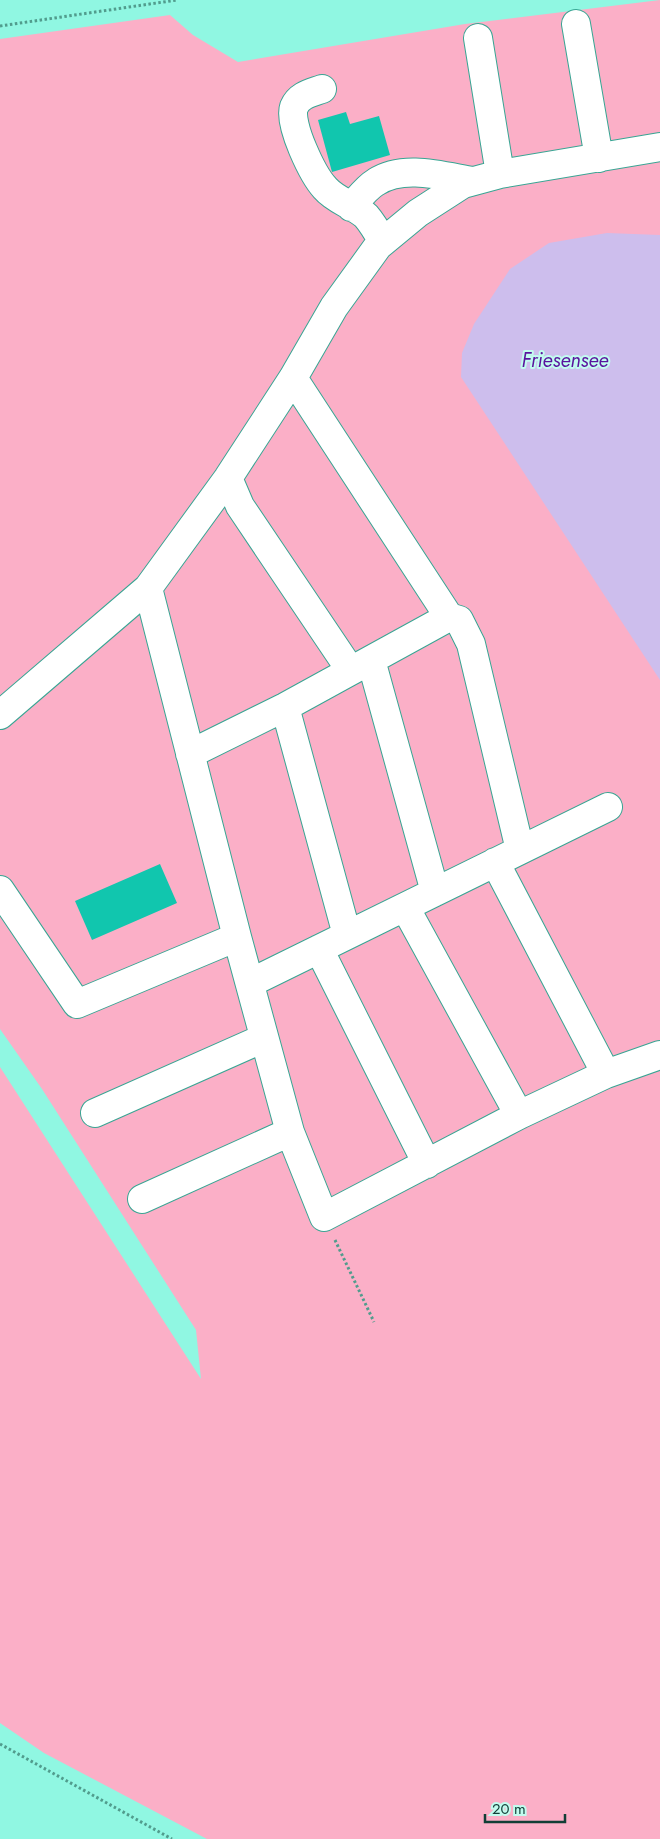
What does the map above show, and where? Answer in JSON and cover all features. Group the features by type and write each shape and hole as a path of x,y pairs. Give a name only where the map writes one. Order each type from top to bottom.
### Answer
{"lane":[{"path":"576,24 599,158"},
{"path":"478,38 500,174"},
{"path":"322,89 302,96 294,108 294,124 302,148 314,174 326,190 365,215 384,242"},
{"path":"0,715 148,588 228,478 293,378 334,307 378,246 418,213 462,184 500,174 660,147"},
{"path":"351,207 376,181 396,174 417,173 472,181"},
{"path":"293,378 449,617 459,620 471,644 520,850"},
{"path":"228,478 240,506 361,665 435,892"},
{"path":"148,588 237,937 290,1132 324,1217 520,1115 606,1074 660,1055"},
{"path":"190,754 285,707 449,617"},
{"path":"285,707 347,935"},
{"path":"250,983 608,807"},
{"path":"495,862 606,1074"},
{"path":"0,890 77,1004 237,937"},
{"path":"405,907 520,1115"},
{"path":"319,949 427,1164"},
{"path":"95,1113 264,1038"},
{"path":"142,1199 290,1132"}],"path":[{"path":"0,26 177,0"},
{"path":"324,1217 374,1322"},
{"path":"0,1744 172,1839"}],"shaded area":[{"path":"660,0 660,1839 207,1839 44,1753 0,1723 0,1067 201,1379 196,1330 42,1089 0,1029 0,39 170,15 193,35 238,62 465,24"}],"water":[{"name":"Friesensee","path":"607,233 660,235 660,680 461,377 462,353 474,324 510,269 549,243"}],"building":[{"path":"346,112 350,124 379,116 390,155 332,172 318,120"},
{"path":"160,864 177,903 92,940 75,901"}]}
